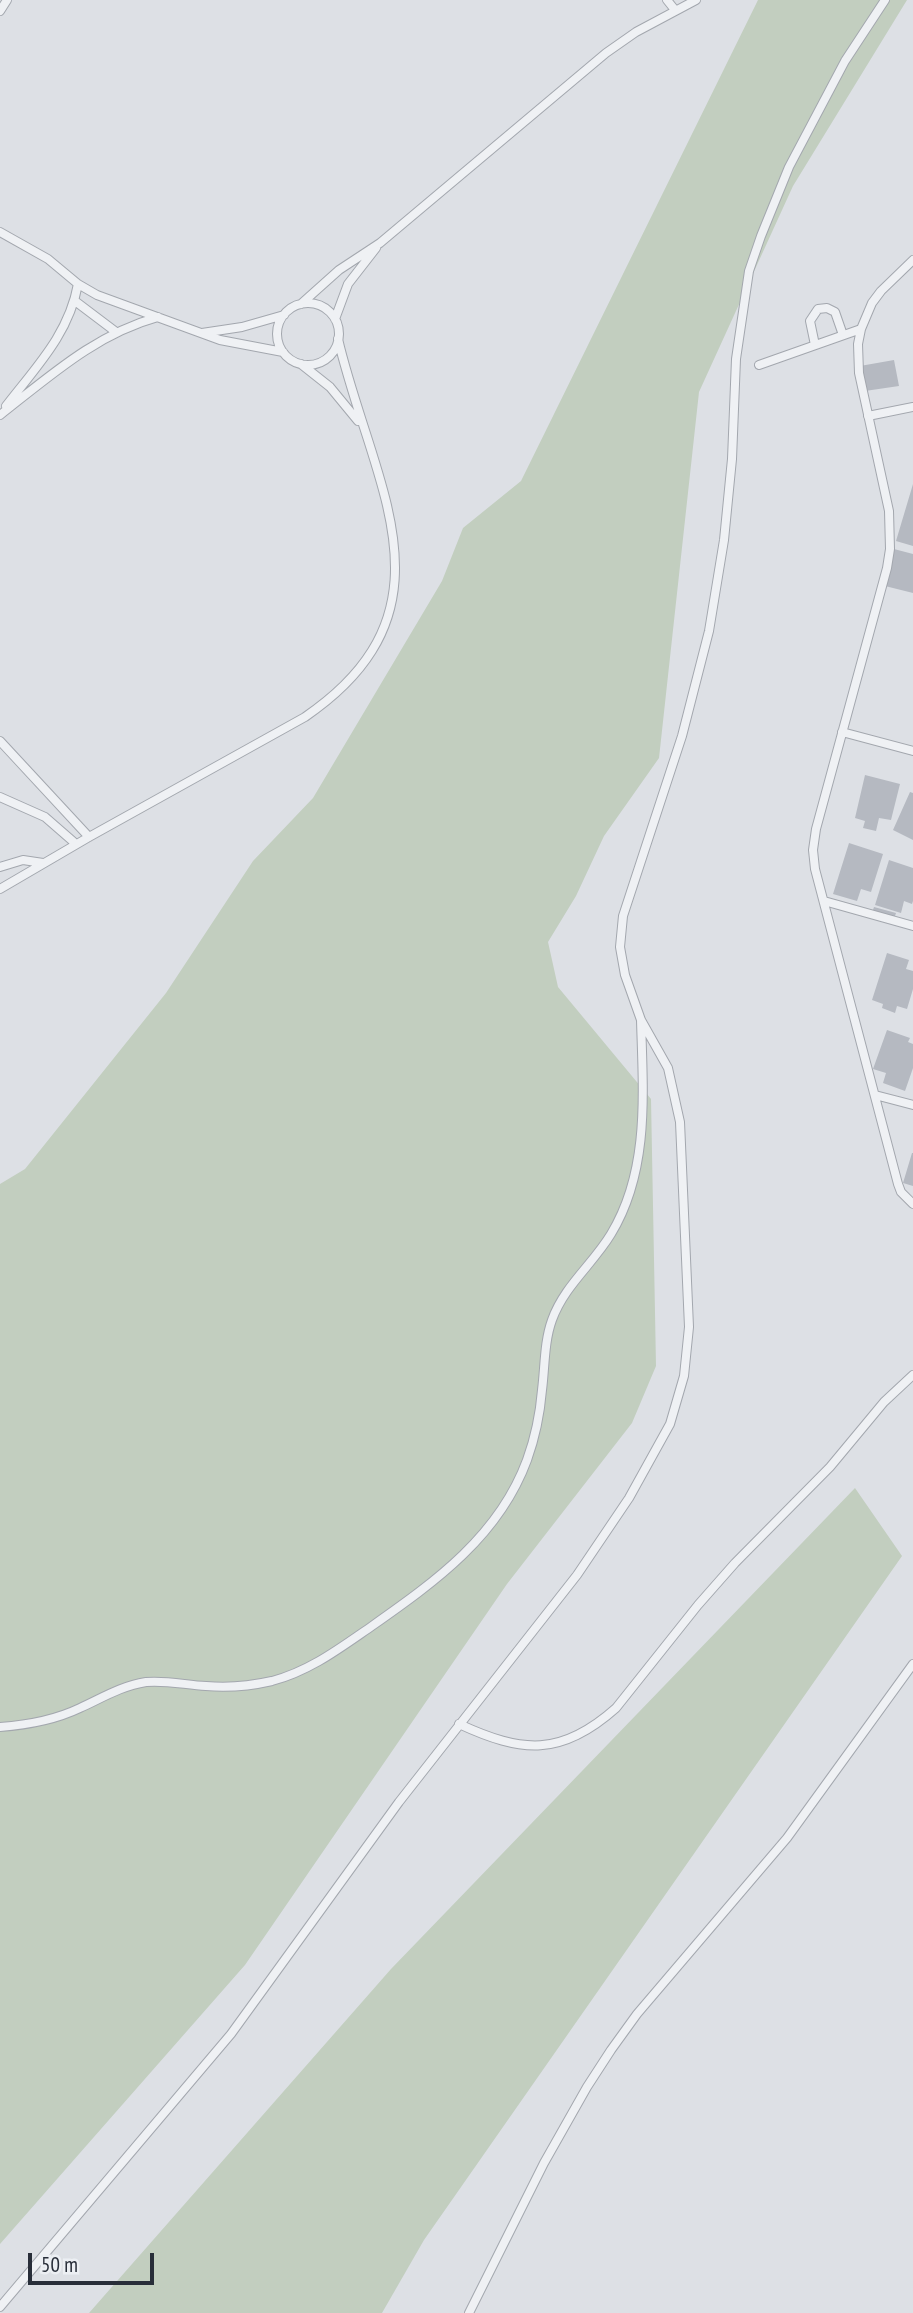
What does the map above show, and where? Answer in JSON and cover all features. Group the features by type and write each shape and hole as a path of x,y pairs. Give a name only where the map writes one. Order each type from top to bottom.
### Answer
{"lane":[{"path":"0,10 6,0"},
{"path":"667,0 675,10"},
{"path":"200,333 242,327 284,315 301,304 339,271 380,243 577,76 636,32 696,0"},
{"path":"0,2307 231,2034 338,1882 459,1724 547,1615 604,1537 658,1450 678,1400 684,1376 689,1327 680,1122 668,1068 641,1020 622,961 620,933 623,916 671,773 709,632 724,540 732,459 736,359 749,271 774,201 794,158 845,61 885,0"},
{"path":"0,232 48,259 78,284 97,295 200,333 241,345 284,352 337,394 365,432"},
{"path":"0,889 89,836 305,718 338,694 363,666 384,628 396,588 394,550 387,501 350,386 335,319 348,285 380,243"},
{"path":"913,260 881,291 872,303 861,329 857,359 889,511 890,550 813,839 813,859 898,1184 901,1192 913,1204"},
{"path":"0,414 60,337 75,301 78,284"},
{"path":"75,301 116,332"},
{"path":"301,304 321,306 335,319"},
{"path":"816,345 810,321 818,309 827,308 835,312 843,335"},
{"path":"284,315 277,333 284,352"},
{"path":"0,414 83,351 116,332 158,317"},
{"path":"759,365 861,329"},
{"path":"300,363 320,362 335,349 338,339"},
{"path":"868,416 913,407"},
{"path":"842,732 913,751"},
{"path":"0,741 89,836"},
{"path":"0,797 44,817 76,844"},
{"path":"0,867 23,860 43,863"},
{"path":"824,901 913,926"},
{"path":"0,1727 60,1716 135,1684 167,1681 228,1687 273,1681 297,1672 321,1661 414,1597 439,1578 479,1539 508,1501 528,1458 539,1414 549,1332 558,1306 611,1234 632,1188 641,1139 641,1020"},
{"path":"875,1094 913,1105"},
{"path":"459,1724 508,1743 533,1746 569,1739 603,1720 616,1708 735,1563 830,1467 884,1402 913,1375"},
{"path":"469,2313 544,2163 570,2115 611,2050 637,2014 787,1838 913,1664"}],"green space":[{"path":"758,0 907,0 793,186 699,392 659,758 604,836 576,896 548,942 558,987 651,1099 656,1366 632,1423 507,1584 245,1965 0,2244 0,1184 25,1169 166,993 253,861 313,798 442,581 463,528 521,481"},
{"path":"855,1488 902,1556 424,2240 382,2313 89,2313 391,1969"}],"building":[{"path":"894,360 899,386 865,391 860,366"},
{"path":"913,484 913,546 896,541"},
{"path":"894,549 913,554 913,593 885,586"},
{"path":"865,775 900,784 891,820 879,818 876,831 863,828 865,821 855,818"},
{"path":"910,792 913,793 913,840 893,830"},
{"path":"849,843 883,854 871,892 861,889 857,901 833,894"},
{"path":"889,860 913,868 913,901 912,904 904,901 901,913 875,905"},
{"path":"874,907 896,913 894,919 872,913"},
{"path":"887,953 909,960 906,969 913,971 913,989 907,1009 897,1006 895,1013 872,1000"},
{"path":"887,1030 910,1038 908,1042 913,1044 913,1068 905,1091 883,1083 886,1073 873,1069"},
{"path":"913,1153 913,1186 903,1183"}]}
